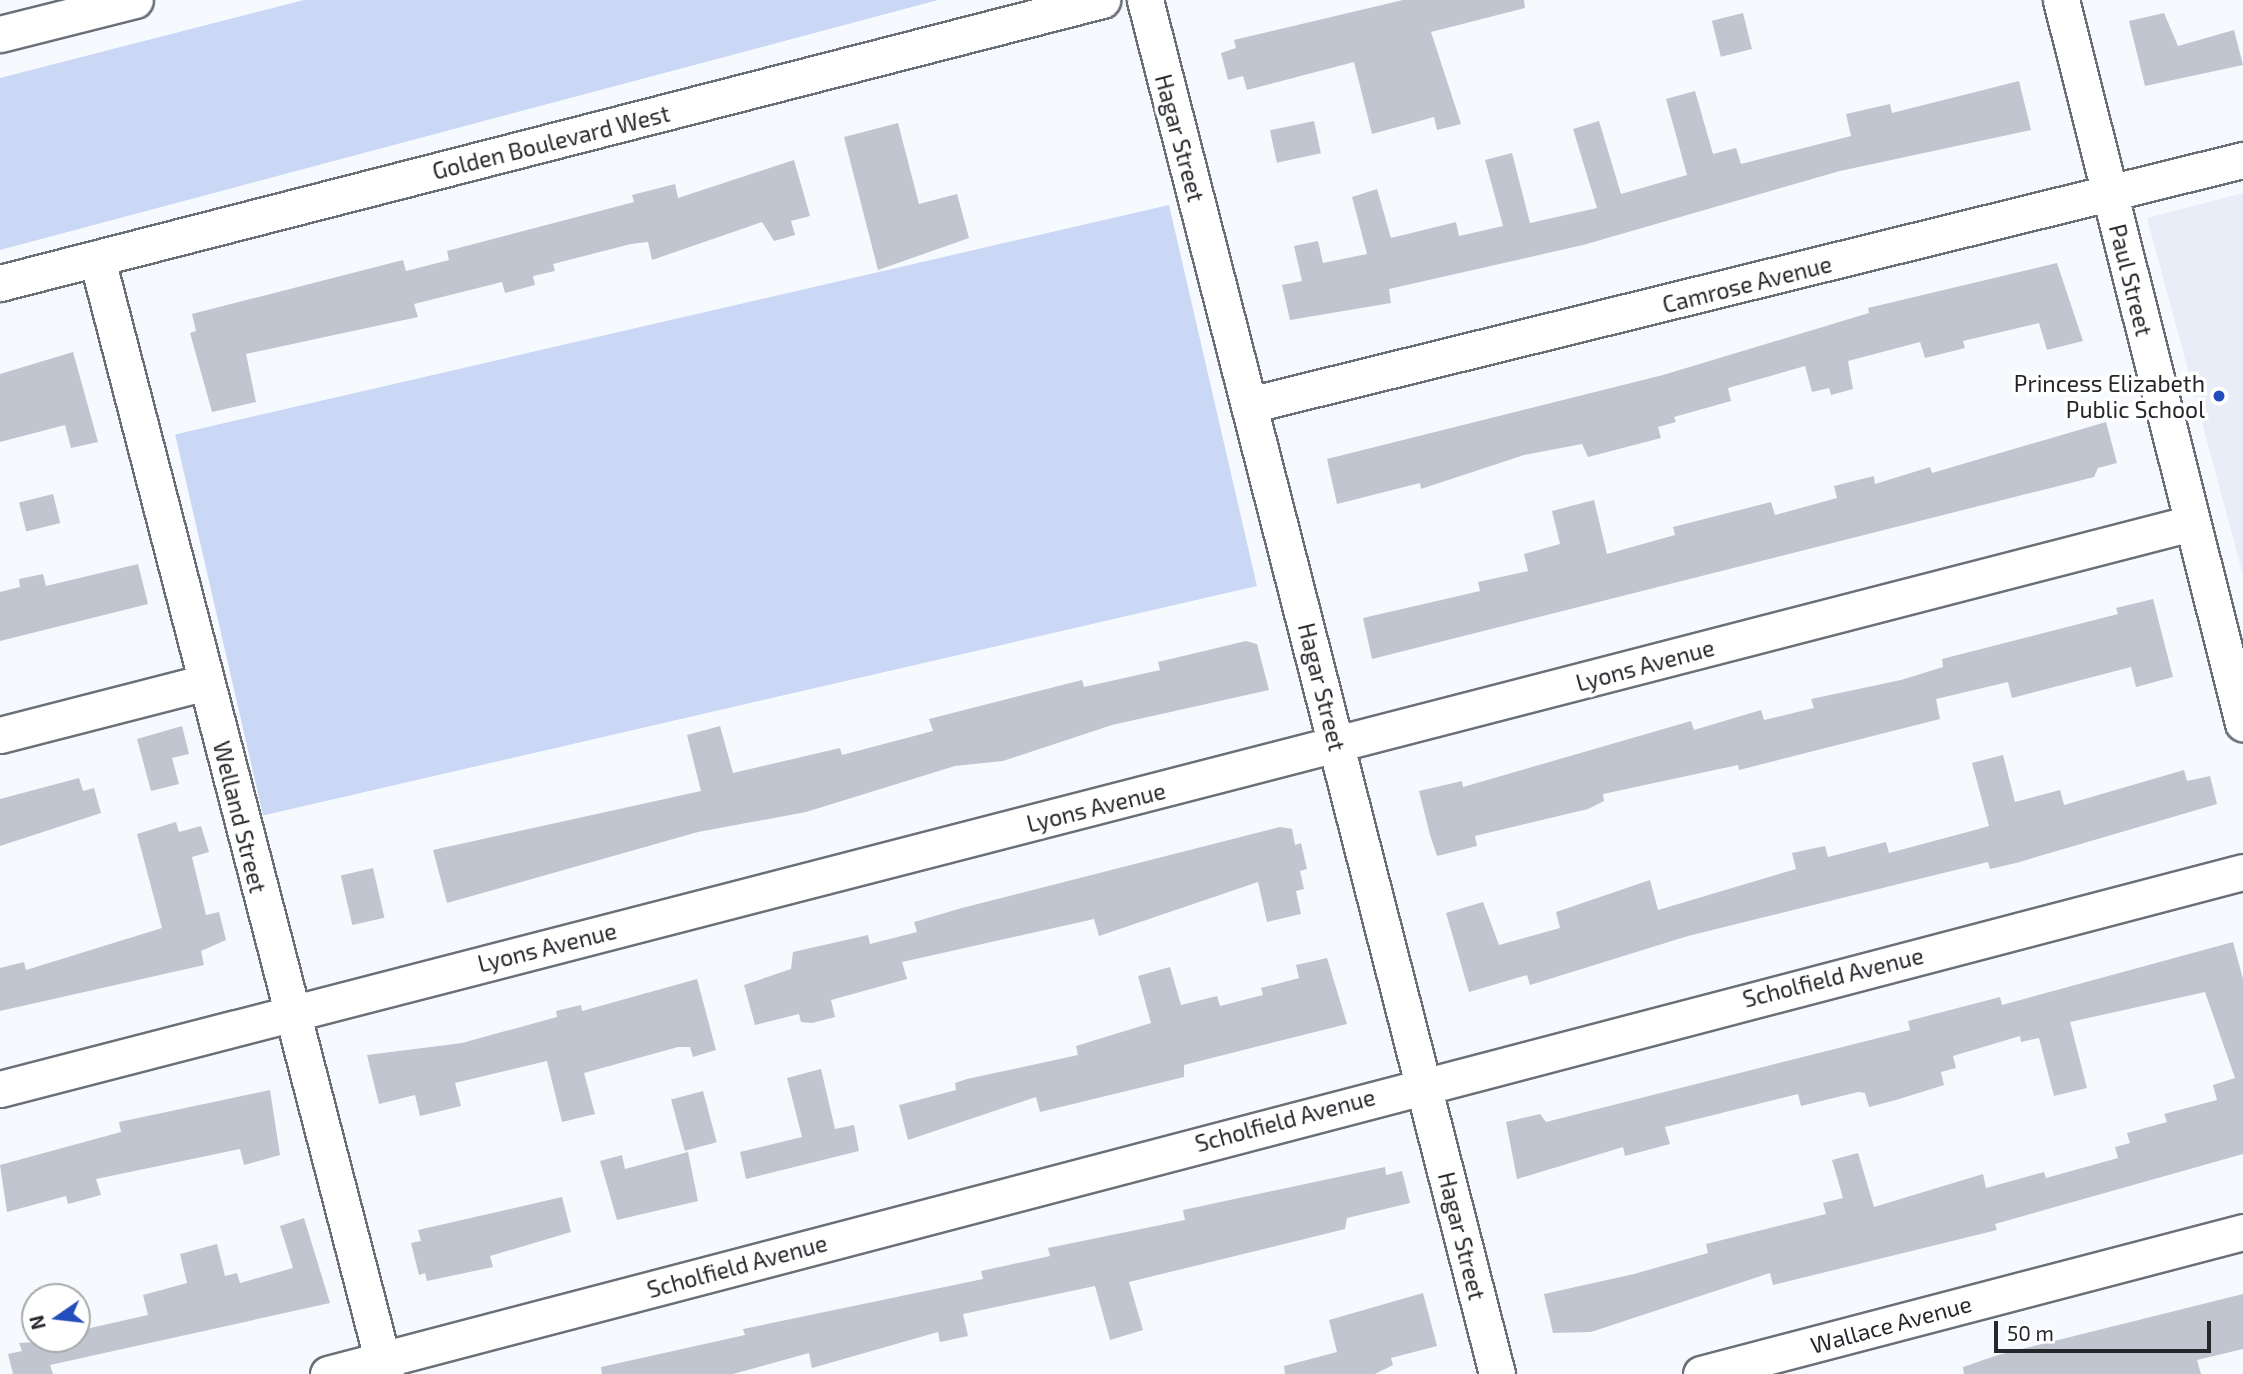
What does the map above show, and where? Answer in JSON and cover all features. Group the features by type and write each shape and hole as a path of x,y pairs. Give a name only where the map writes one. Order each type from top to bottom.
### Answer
{"street":[{"path":"0,34 36,12 135,0"},
{"name":"Golden Boulevard West","path":"0,283 1102,0"},
{"name":"Hagar Street","path":"1145,0 1497,1374"},
{"name":"Paul Street","path":"2061,0 2243,723"},
{"name":"Camrose Avenue","path":"1250,405 2109,196 2243,160"},
{"name":"Welland Street","path":"97,259 290,1013 384,1367"},
{"name":"Lyons Avenue","path":"0,1089 2192,523"},
{"path":"0,735 206,682"},
{"name":"Scholfield Avenue","path":"328,1374 384,1367 1423,1083 2243,872"},
{"name":"Wallace Avenue","path":"1701,1374 2243,1233"}],"shaded area":[{"path":"304,0 938,0 0,250 0,78"},
{"name":"Princess Elizabeth Public School","path":"2243,193 2243,575 2147,218"},
{"path":"1169,205 1257,586 263,815 175,434"}],"building":[{"path":"1403,0 1524,0 1525,8 1431,32 1461,124 1437,130 1434,117 1372,134 1354,62 1247,90 1243,76 1228,80 1221,53 1236,48 1234,40"},
{"path":"1743,13 1752,49 1721,57 1712,21"},
{"path":"2164,13 2178,46 2234,30 2243,65 2145,86 2129,21"},
{"path":"2019,81 2031,130 1840,171 1583,245 1389,289 1391,303 1290,320 1282,285 1302,281 1294,246 1318,241 1323,263 1367,254 1352,197 1377,189 1391,238 1456,222 1459,236 1503,226 1485,160 1512,153 1530,223 1597,208 1573,129 1599,121 1621,194 1687,175 1666,99 1695,91 1713,154 1736,148 1741,164 1851,136 1846,114 1890,104 1892,113"},
{"path":"1314,121 1321,153 1277,163 1270,130"},
{"path":"898,123 919,204 957,194 969,238 878,270 844,137"},
{"path":"794,160 810,216 791,221 795,235 774,241 762,222 652,260 648,242 631,244 553,264 555,271 533,276 535,285 505,293 502,282 414,304 418,317 246,354 256,402 212,412 190,333 196,331 192,314 403,260 406,271 449,260 447,251 634,202 632,195 675,184 678,198"},
{"path":"2057,263 2083,341 2047,350 2039,323 1963,341 1965,348 1925,358 1920,342 1848,361 1853,389 1831,395 1829,388 1812,392 1805,366 1728,388 1731,401 1674,417 1676,422 1658,427 1661,438 1588,457 1582,444 1524,455 1421,489 1420,483 1337,504 1327,459 1663,375 1869,313 1868,308"},
{"path":"73,352 98,442 71,448 65,425 0,442 0,374"},
{"path":"2106,422 2117,463 2098,468 2094,477 1372,659 1363,618 1480,591 1478,582 1528,571 1524,554 1560,544 1552,511 1594,500 1607,554 1675,535 1673,527 1771,502 1775,515 1837,498 1834,486 1874,476 1875,484 1930,467 1932,473"},
{"path":"53,494 60,523 26,532 19,502"},
{"path":"138,564 148,604 0,641 0,592 20,587 19,579 43,574 46,586"},
{"path":"2153,599 2173,677 2136,687 2131,667 2012,698 2008,682 1936,699 1940,719 1739,770 1738,765 1603,794 1604,801 1588,809 1475,836 1477,846 1437,856 1419,791 1462,781 1463,787 1691,721 1694,730 1761,710 1764,720 1814,708 1811,699 1901,680 1943,667 1942,659 2118,614 2116,608"},
{"path":"1246,641 1257,644 1269,690 1112,725 1003,761 955,766 806,812 698,832 447,903 433,850 701,791 687,735 720,726 733,773 840,748 842,755 933,731 929,719 1082,680 1084,687 1160,670 1158,662"},
{"path":"182,726 189,754 172,758 179,784 151,791 137,739"},
{"path":"2003,755 2015,802 2060,790 2064,805 2184,770 2187,781 2210,776 2217,804 2016,863 1990,869 1988,862 1688,936 1530,985 1527,975 1469,992 1446,913 1483,902 1499,945 1560,928 1556,912 1650,880 1658,910 1796,869 1792,853 1825,846 1828,857 1886,842 1889,853 1975,830 1989,826 1972,763"},
{"path":"79,778 83,791 94,788 101,813 0,846 0,799"},
{"path":"176,822 179,832 201,826 209,852 192,857 206,915 219,912 226,940 201,951 204,965 0,1011 0,968 24,962 26,970 162,928 137,834"},
{"path":"1280,827 1292,829 1295,845 1301,843 1307,869 1300,871 1304,889 1296,891 1301,914 1267,922 1258,882 1099,936 1094,919 902,962 907,979 831,1000 835,1017 812,1023 801,1022 799,1014 755,1025 744,985 791,969 793,952 868,935 870,944 917,932 914,922 962,908"},
{"path":"373,868 384,918 352,925 341,875"},
{"path":"2233,942 2243,979 2243,1154 1995,1224 1997,1230 1773,1285 1770,1273 1591,1332 1553,1333 1544,1294 1634,1274 1708,1253 1706,1244 1826,1214 1823,1203 1843,1198 1832,1160 1858,1153 1874,1207 1983,1174 1986,1188 2044,1172 2046,1178 2118,1158 2115,1147 2130,1143 2127,1133 2167,1122 2164,1114 2217,1100 2213,1085 2235,1078 2205,992 2070,1022 2087,1088 2054,1096 2039,1038 2021,1042 2020,1036 1953,1056 1956,1068 1941,1072 1944,1085 1896,1100 1869,1107 1865,1093 1858,1092 1801,1106 1798,1094 1665,1127 1670,1144 1625,1156 1623,1147 1517,1179 1506,1122 1540,1114 1546,1122 1910,1030 1908,1021 2000,997 2002,1005"},
{"path":"1327,958 1347,1024 1184,1065 1184,1077 1040,1112 1036,1097 908,1140 899,1105 956,1090 955,1083 967,1079 1078,1055 1076,1046 1151,1023 1138,976 1170,967 1181,1005 1217,996 1220,1006 1263,995 1261,988 1299,978 1296,965"},
{"path":"697,979 716,1050 693,1057 690,1047 678,1047 584,1073 595,1114 562,1122 547,1061 455,1083 461,1106 420,1116 415,1095 379,1104 367,1055 462,1043 557,1017 556,1011 581,1005 582,1011"},
{"path":"821,1069 835,1129 854,1125 859,1151 746,1179 740,1152 802,1137 787,1078"},
{"path":"270,1090 280,1155 244,1165 240,1149 96,1179 101,1195 68,1204 66,1196 7,1212 0,1165 121,1132 119,1122"},
{"path":"703,1091 717,1142 685,1151 671,1100"},
{"path":"688,1152 698,1201 617,1220 600,1161 622,1155 625,1169"},
{"path":"1385,1167 1386,1175 1402,1171 1410,1203 1347,1218 1345,1229 1129,1282 1143,1330 1110,1340 1095,1286 963,1314 968,1336 940,1342 938,1332 812,1368 809,1353 733,1374 602,1374 601,1367 745,1335 743,1329 983,1279 981,1271 1050,1256 1048,1248 1185,1220 1183,1210"},
{"path":"562,1197 571,1232 490,1256 493,1267 427,1281 425,1273 419,1275 411,1243 421,1241 418,1230"},
{"path":"304,1218 330,1303 50,1365 53,1374 13,1374 8,1354 21,1351 91,1353 91,1328 148,1315 143,1295 187,1283 180,1254 217,1244 225,1276 237,1273 240,1283 293,1268 280,1226"},
{"path":"1423,1293 1437,1346 1391,1358 1393,1365 1375,1374 1285,1374 1284,1366 1337,1352 1329,1320"},
{"path":"2243,1294 2243,1349 2197,1360 2201,1374 1964,1374 1963,1367 1998,1355"}],"place":[{"name":"Princess Elizabeth Public School","path":"2219,396"}]}
